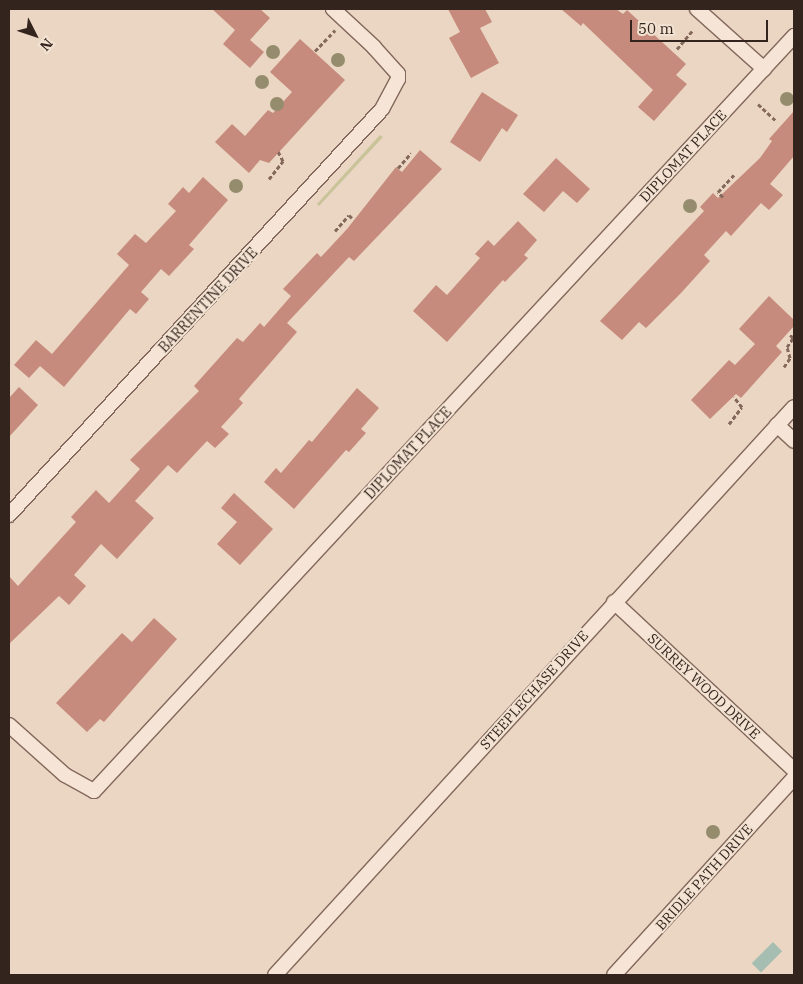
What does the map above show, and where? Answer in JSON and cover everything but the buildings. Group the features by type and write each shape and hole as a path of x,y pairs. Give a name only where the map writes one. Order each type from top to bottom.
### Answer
{"street":[{"name":"BARRENTINE DRIVE","path":"9,515 356,140 382,109 398,79 374,47 333,9"},
{"path":"696,9 764,69"},
{"name":"DIPLOMAT PLACE","path":"9,726 65,775 94,791 794,36"},
{"name":"STEEPLECHASE DRIVE","path":"279,974 614,602 794,407"},
{"path":"777,425 794,441"},
{"name":"SURREY WOOD DRIVE","path":"614,602 794,770"},
{"name":"BRIDLE PATH DRIVE","path":"614,975 794,778"}],"path":[{"path":"315,51 336,29"},
{"path":"677,49 693,30"},
{"path":"758,104 777,122"},
{"path":"269,179 283,161 278,150"},
{"path":"398,168 411,153"},
{"path":"723,197 718,192 736,173"},
{"path":"335,230 349,215 352,218"},
{"path":"784,367 790,358 787,347 793,338 789,333"},
{"path":"729,424 742,407 734,397"}],"shaded area":[{"path":"380,135 383,137 319,206 317,204"},
{"path":"773,942 782,951 761,972 752,963"}]}
